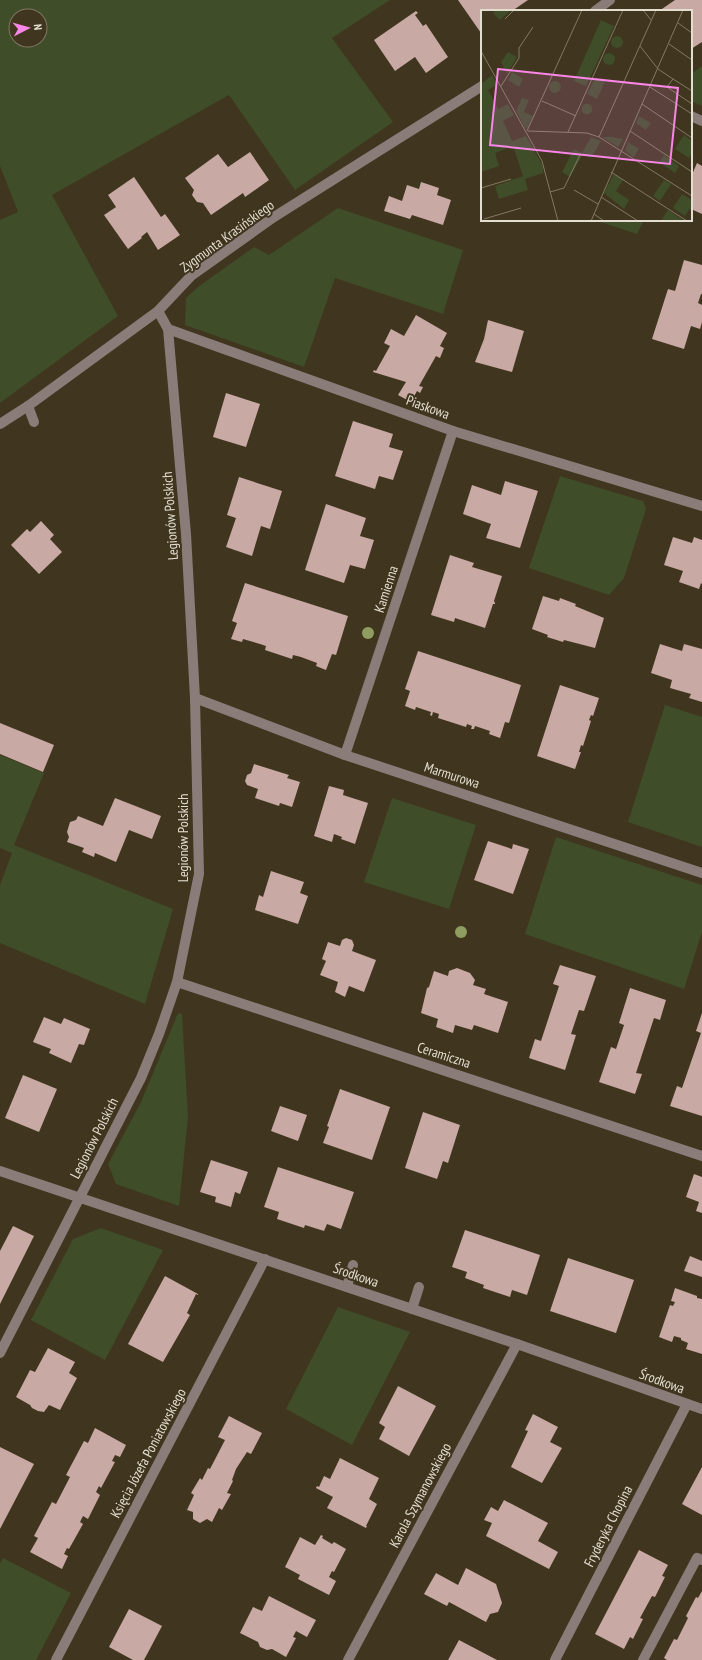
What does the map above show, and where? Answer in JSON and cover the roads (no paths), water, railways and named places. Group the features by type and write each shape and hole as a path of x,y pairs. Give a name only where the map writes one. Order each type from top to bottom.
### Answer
{"street":[{"path":"596,10 610,0"},
{"name":"Zygmunta Krasińskiego","path":"0,424 28,406 158,311 191,276 274,217 481,87"},
{"path":"692,116 702,121"},
{"path":"158,311 168,329"},
{"name":"Piaskowa","path":"168,329 453,431 702,506"},
{"name":"Legionów Polskich","path":"0,1353 141,1078 159,1034 177,982 199,874 195,698 186,534 168,329"},
{"path":"28,406 34,422"},
{"name":"Kamienna","path":"345,755 453,431"},
{"name":"Marmurowa","path":"195,698 345,755 702,873"},
{"name":"Ceramiczna","path":"177,982 702,1156"},
{"name":"Środkowa","path":"0,1171 80,1196 412,1308 702,1409"},
{"name":"Księcia Józefa Poniatowskiego","path":"56,1660 265,1259"},
{"path":"347,1287 353,1265"},
{"path":"412,1308 419,1287"},
{"name":"Karola Szymanowskiego","path":"348,1660 517,1344"},
{"name":"Fryderyka Chopina","path":"555,1660 687,1404"},
{"path":"643,1660 697,1558 702,1560"}]}
